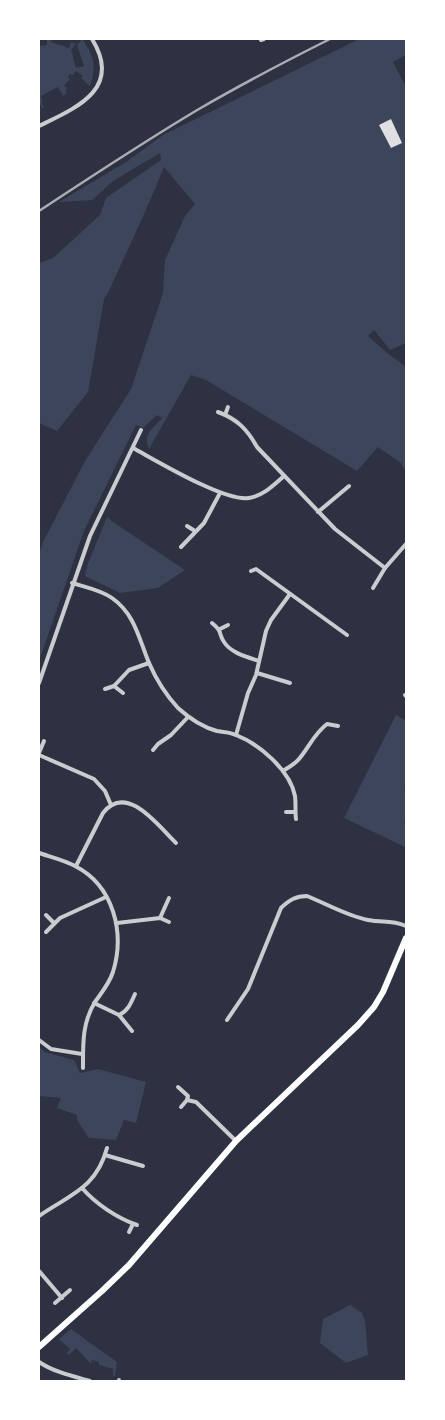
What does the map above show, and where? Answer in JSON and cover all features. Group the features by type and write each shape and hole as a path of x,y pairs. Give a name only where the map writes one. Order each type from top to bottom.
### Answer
{"main road":[{"path":"39,1347 129,1266 236,1141 358,1025 374,1007 383,992 406,938"}],"street":[{"path":"39,126 72,110 94,92 101,81 100,56 92,39"},
{"path":"225,414 228,406"},
{"path":"218,412 225,414 248,431 257,446 335,530 385,568"},
{"path":"39,684 72,583 100,513 141,430"},
{"path":"133,448 220,493 239,499 260,495 284,476"},
{"path":"318,512 349,486"},
{"path":"182,547 204,523 220,493"},
{"path":"187,526 195,531"},
{"path":"373,588 385,568 406,544"},
{"path":"251,571 256,569 347,635"},
{"path":"72,583 112,598 126,612 137,630 149,663 169,696 188,717 215,731 236,735 265,752 283,771 294,794 296,819"},
{"path":"236,735 256,673 266,631 271,620 290,594"},
{"path":"212,623 220,629 223,641 229,648 259,661"},
{"path":"220,629 228,625"},
{"path":"105,689 114,686 129,670 149,663"},
{"path":"256,673 290,683"},
{"path":"114,686 123,693"},
{"path":"153,750 188,717"},
{"path":"283,771 298,760 318,731 326,724 326,718"},
{"path":"326,724 338,726"},
{"path":"153,739 158,744"},
{"path":"44,741 39,754 94,779 105,791 111,805"},
{"path":"76,866 103,813 111,805 122,802 134,804 141,808 176,843"},
{"path":"286,812 295,812"},
{"path":"39,853 76,866 94,880 106,897 114,912 117,923 118,948 115,965 107,986 94,1003 86,1020 83,1034 83,1068"},
{"path":"227,1020 248,989 281,908 299,896 307,896 360,918 396,922 406,926"},
{"path":"46,932 60,918 106,897"},
{"path":"160,918 169,898"},
{"path":"46,915 54,923"},
{"path":"117,923 160,918 169,922"},
{"path":"119,1015 130,1006 135,994"},
{"path":"94,1003 119,1015 132,1031"},
{"path":"39,1040 51,1049 82,1054"},
{"path":"178,1087 188,1096 181,1107"},
{"path":"187,1100 196,1102 236,1141"},
{"path":"39,1216 69,1199 93,1177 107,1148"},
{"path":"105,1155 143,1166"},
{"path":"82,1188 90,1198 135,1224 129,1232"},
{"path":"39,1271 62,1298"},
{"path":"56,1303 70,1290"},
{"path":"39,1362 59,1372 90,1381"}],"shaded area":[{"path":"47,39 52,39 51,42 69,48 71,42 76,44 71,50 76,68 84,66 77,45 82,39 92,56 94,67 90,86 81,78 83,76 76,71 68,77 70,79 64,86 67,88 67,93 63,96 58,87 41,96 43,102 41,103 44,107 42,108 39,102 39,46 47,45"},
{"path":"359,39 406,39 406,55 393,62 406,87 406,343 390,350 374,330 368,336 406,367 406,472 401,463 378,447 357,471 206,380 191,375 149,449 147,444 148,435 162,418 157,415 143,428 136,425 84,531 39,661 39,554 43,542 85,461 131,389 163,293 165,260 185,216 195,204 164,167 104,299 88,392 57,431 39,423 39,263 53,258 100,215 106,198 161,160 160,153 113,181 92,200 59,202 126,162 163,135"},
{"path":"107,517 185,570 158,588 120,593 85,576 87,566"},
{"path":"396,715 406,721 405,847 344,818"},
{"path":"39,1047 45,1052 74,1060 80,1073 98,1069 146,1082 136,1123 124,1120 116,1140 89,1138 77,1120 77,1115 57,1108 61,1098 39,1096"},
{"path":"350,1305 362,1313 365,1321 368,1355 346,1363 320,1343 323,1319"},
{"path":"71,1329 117,1362 115,1376 113,1376 113,1369 99,1365 99,1362 92,1360 91,1364 76,1348 69,1355 67,1353 70,1349 59,1339"}],"building":[{"path":"391,119 402,143 391,148 379,125"}],"railway":[{"path":"39,211 199,109 330,39"}]}
